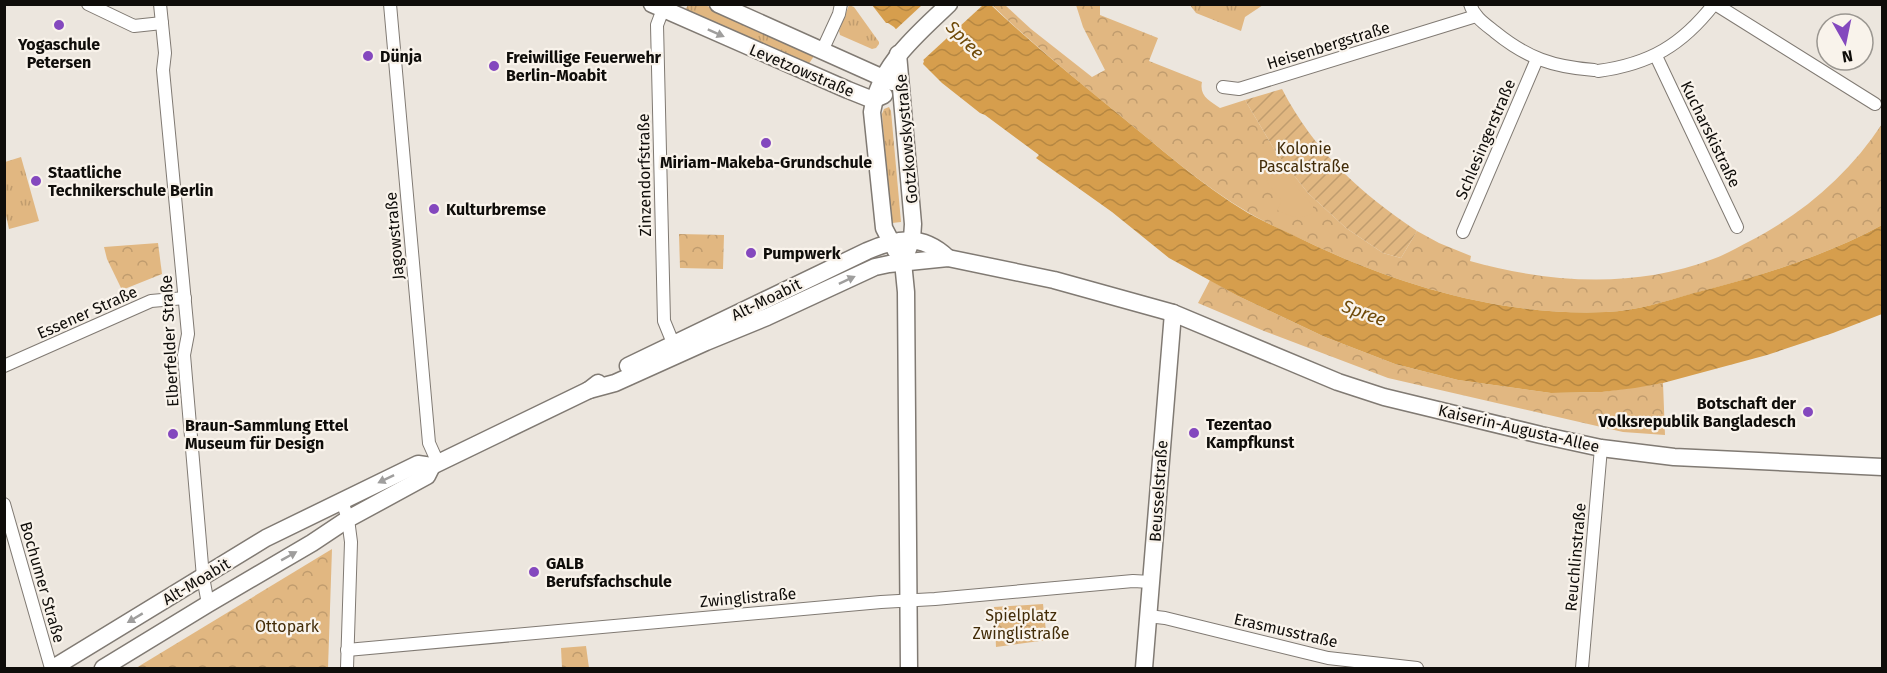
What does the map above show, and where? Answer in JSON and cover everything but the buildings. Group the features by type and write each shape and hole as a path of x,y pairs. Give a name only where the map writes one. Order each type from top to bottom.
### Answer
{"main road":[{"name":"Levetzowstraße","path":"718,4 901,86"},
{"path":"902,50 949,4"},
{"name":"Levetzowstraße","path":"660,6 873,100 901,86"},
{"name":"Gotzkowskystraße","path":"902,50 873,100 872,112 883,220 890,242 903,262"},
{"name":"Gotzkowskystraße","path":"902,50 901,86 913,224 912,239 903,262 907,310 909,669"},
{"path":"812,75 822,51"},
{"name":"Alt-Moabit","path":"52,669 266,538 418,464 435,464 589,390 611,375 673,344 867,251 890,242 912,239 938,249 948,258"},
{"name":"Alt-Moabit","path":"589,390 615,383 875,267 903,262 948,258 1054,280 1173,313"},
{"name":"Kaiserin-Augusta-Allee","path":"1173,313 1358,389 1601,448 1674,457 1882,466"},
{"name":"Beusselstraße","path":"1144,669 1173,313"},
{"name":"Alt-Moabit","path":"104,669 348,519 427,476 435,464"}],"street":[{"path":"88,4 134,26 162,23"},
{"name":"Elberfelder Straße","path":"160,4 165,53 163,70 188,334 184,355 203,577 208,604"},
{"name":"Jagowstraße","path":"390,4 429,443 435,464"},
{"path":"822,51 839,14 841,4"},
{"path":"1470,4 1476,16 1515,48 1537,59 1571,69 1596,70 1628,66 1656,56 1690,33 1714,4 1875,104"},
{"name":"Zinzendorfstraße","path":"660,6 657,24 664,316 673,344"},
{"name":"Heisenbergstraße","path":"1223,87 1239,89 1476,16"},
{"name":"Kucharskistraße","path":"1656,56 1737,227"},
{"name":"Schlesingerstraße","path":"1463,232 1537,59"},
{"name":"Essener Straße","path":"4,366 151,301 185,298"},
{"name":"Reuchlinstraße","path":"1582,669 1601,448"},
{"path":"342,501 348,519 351,542 347,669"},
{"name":"Bochumer Straße","path":"4,504 52,669"},
{"name":"Zwinglistraße","path":"347,650 1133,581 1152,582"},
{"name":"Erasmusstraße","path":"1148,616 1165,618 1328,658 1417,669"}],"green space":[{"path":"688,5 705,5 811,51 814,56 808,65 684,12"},
{"path":"849,5 854,7 879,42 876,48 872,49 840,35 839,31"},
{"path":"992,5 1005,5 1031,29 1092,77 1105,70 1083,27 1076,5 1100,5 1100,15 1158,38 1149,61 1202,82 1204,95 1220,108 1245,100 1277,154 1308,193 1346,228 1383,253 1401,258 1417,231 1471,256 1470,261 1530,274 1592,280 1622,279 1683,269 1732,251 1770,230 1807,205 1840,176 1882,124 1882,225 1837,247 1791,265 1719,287 1628,310 1568,312 1531,309 1457,296 1386,275 1350,261 1273,226 1231,202 1181,165 1085,87"},
{"path":"1190,5 1263,5 1245,17 1241,31 1196,13"},
{"name":"Kolonie Pascalstraße","path":"1282,89 1309,132 1340,169 1376,201 1417,231 1401,258 1383,253 1346,228 1308,193 1277,154 1245,100"},
{"path":"889,107 901,222 892,223 882,114 884,109"},
{"path":"21,157 39,221 9,229 5,211 5,162"},
{"path":"1282,169 1313,206 1313,213 1299,217 1277,210 1282,201 1266,181"},
{"path":"679,234 724,235 723,269 680,268"},
{"path":"158,243 162,274 122,290 107,259 104,247"},
{"path":"1210,280 1238,296 1325,337 1395,364 1458,380 1551,393 1602,392 1663,383 1665,435 1623,432 1388,378 1264,331 1198,303"},
{"name":"Ottopark","path":"332,549 328,668 136,668"},
{"name":"Spielplatz Zwinglistraße","path":"1043,604 1047,640 996,647 994,607"},
{"path":"586,646 589,668 562,668 561,648"}],"water":[{"name":"Spree","path":"872,5 991,5 1085,87 1181,165 1231,202 1248,213 1316,246 1386,275 1421,286 1494,304 1531,309 1568,312 1628,310 1719,287 1791,265 1837,247 1882,225 1882,314 1767,355 1663,383 1602,392 1551,393 1458,380 1395,364 1325,337 1238,296 1169,258 1112,212 1036,158 1039,155 942,83"}],"pier":[{"path":"922,5 983,5 921,62 894,31"}],"place":[{"name":"Yogaschule Petersen","path":"59,25"},
{"name":"Dünja","path":"368,56"},
{"name":"Freiwillige Feuerwehr Berlin-Moabit","path":"494,66"},
{"name":"Miriam-Makeba-Grundschule","path":"766,143"},
{"name":"Staatliche Technikerschule Berlin","path":"36,181"},
{"name":"Kulturbremse","path":"434,209"},
{"name":"Pumpwerk","path":"751,253"},
{"name":"Botschaft der Volksrepublik Bangladesch","path":"1808,412"},
{"name":"Tezentao Kampfkunst","path":"1194,433"},
{"name":"Braun-Sammlung Ettel Museum für Design","path":"173,434"},
{"name":"GALB Berufsfachschule","path":"534,572"}]}
